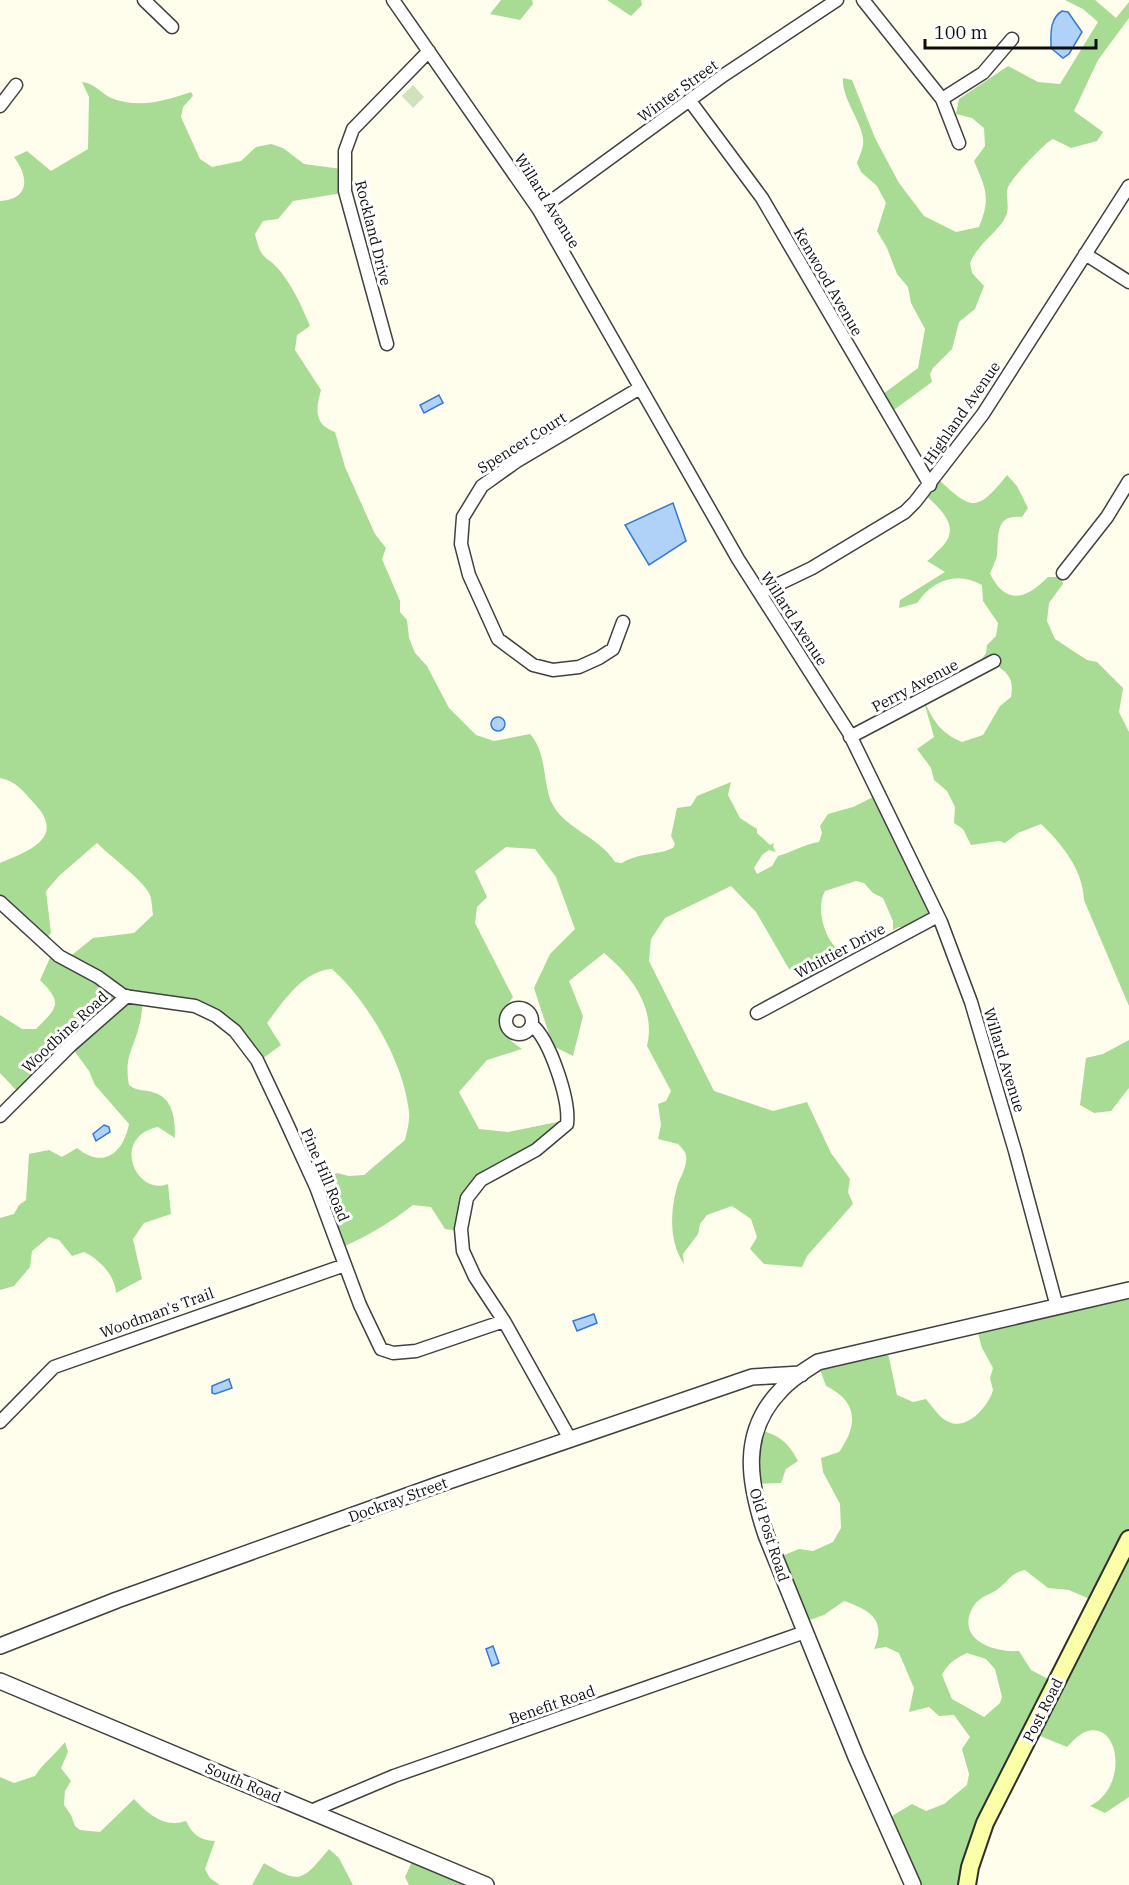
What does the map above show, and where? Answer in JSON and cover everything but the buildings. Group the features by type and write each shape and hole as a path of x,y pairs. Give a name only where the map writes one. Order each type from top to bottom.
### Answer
{"main road":[{"name":"Post Road","path":"967,1885 970,1867 985,1823 1129,1539"}],"street":[{"path":"144,0 172,27"},
{"name":"Willard Avenue","path":"393,0 539,210 759,593 827,697 850,737 938,916 971,1002 1015,1151 1057,1307"},
{"name":"Winter Street","path":"539,210 690,101 837,0"},
{"path":"863,0 942,99 959,143"},
{"path":"942,99 983,73 1012,39"},
{"name":"Rockland Drive","path":"387,344 345,191 345,151 353,129 429,51"},
{"path":"0,106 16,85"},
{"name":"Kenwood Avenue","path":"690,101 762,198 930,485"},
{"name":"Highland Avenue","path":"759,593 812,568 905,512 930,485 983,414 1129,186"},
{"path":"1085,254 1129,282"},
{"name":"Spencer Court","path":"623,622 613,649 599,658 579,667 553,670 532,665 513,654 498,639 469,575 460,544 463,517 482,486 517,461 640,388"},
{"path":"1063,573 1102,524 1129,481"},
{"name":"Perry Avenue","path":"850,737 994,661"},
{"name":"Pine Hill Road","path":"0,902 59,956 127,996 195,1006 216,1016 235,1031 257,1060 283,1115 316,1187 345,1265 381,1349 393,1353 416,1351 504,1321"},
{"name":"Whittier Drive","path":"757,1012 938,916"},
{"name":"Woodbine Road","path":"0,1116 71,1045 127,996"},
{"path":"532,1025 540,1032 562,1087 568,1112 567,1124 536,1150 481,1180 467,1198 461,1229 463,1251 475,1277 504,1321 570,1439"},
{"name":"Woodman's Trail","path":"0,1422 40,1378 64,1362 345,1265"},
{"name":"Old Post Road","path":"913,1885 856,1757 766,1535 753,1497 750,1453 765,1412 780,1390 818,1362 848,1353 1129,1290"},
{"name":"Dockray Street","path":"0,1646 117,1600 570,1439 752,1377 801,1374"},
{"name":"Benefit Road","path":"311,1811 394,1776 805,1632"},
{"name":"South Road","path":"0,1681 486,1885"}],"green space":[{"path":"501,0 532,0 533,4 520,20 490,14"},
{"path":"607,0 641,0 642,5 631,16"},
{"path":"1065,0 1095,0 1116,18 1129,2 1129,18 1098,60 1074,111 1103,132 1097,141 1071,148 1053,139 1036,154 1011,183 1007,192 1008,208 1002,223 977,251 970,263 972,273 984,286 975,309 959,322 952,349 930,374 932,382 891,412 879,397 918,368 925,329 911,303 908,287 897,274 887,248 877,231 886,203 877,186 861,172 857,163 863,147 863,138 843,86 843,78 852,80 875,138 899,183 924,216 956,232 979,227 986,201 982,179 974,161 985,146 984,128 972,118 956,114 959,99 1008,66 1038,82 1060,84 1098,22 1083,9"},
{"path":"82,82 94,86 111,98 132,103 161,101 191,92 193,96 183,107 181,117 200,159 212,167 241,161 256,147 271,144 283,148 304,164 342,169 343,193 293,201 278,219 263,221 255,234 260,250 290,285 310,326 297,335 295,350 321,390 317,409 320,420 328,429 335,432 345,467 375,534 386,548 382,559 400,601 400,612 407,620 409,638 415,653 427,666 449,708 476,735 494,741 530,734 542,757 550,799 563,818 599,845 615,862 622,863 635,857 673,848 675,844 671,836 677,808 691,806 697,796 731,782 728,795 740,818 757,829 757,833 770,845 774,843 773,847 776,852 769,850 762,855 754,868 757,874 772,866 778,856 819,842 822,833 820,826 828,814 853,807 877,795 936,914 909,928 899,927 893,930 893,921 883,898 873,893 864,883 856,881 825,891 821,907 823,925 831,941 842,953 824,969 822,980 789,969 756,912 731,886 665,918 651,939 649,961 714,1091 773,1111 807,1102 831,1153 850,1179 848,1192 853,1204 807,1256 802,1267 764,1264 750,1249 757,1237 751,1219 732,1206 707,1215 700,1224 698,1234 683,1254 684,1264 673,1237 672,1217 686,1155 678,1144 658,1139 661,1125 658,1104 666,1101 671,1091 647,1046 649,1032 645,1006 624,972 604,953 569,981 583,1016 573,1056 553,1046 534,988 550,954 575,929 556,877 535,849 506,847 475,871 487,897 477,907 475,923 513,997 502,1014 500,1026 502,1032 522,1049 487,1060 459,1092 479,1129 508,1132 567,1120 558,1133 480,1178 459,1231 445,1229 431,1207 413,1205 379,1228 342,1247 314,1184 337,1173 349,1176 364,1175 405,1140 409,1115 400,1073 382,1034 359,998 332,969 321,971 303,981 280,1006 267,1023 281,1045 258,1062 219,1018 143,997 140,1023 128,1060 129,1085 135,1089 155,1093 166,1100 174,1118 175,1138 158,1127 143,1133 135,1142 132,1153 133,1164 138,1174 146,1182 156,1186 168,1184 171,1214 144,1223 133,1239 142,1279 116,1293 113,1280 95,1259 84,1252 72,1256 59,1240 49,1237 32,1251 30,1267 14,1286 0,1290 0,1218 14,1214 19,1205 26,1200 29,1154 49,1150 62,1157 77,1148 86,1154 103,1158 117,1150 126,1135 129,1124 95,1085 89,1071 70,1045 18,1092 0,1073 0,1015 22,1029 36,1029 55,1005 52,994 40,980 53,951 67,959 93,938 134,933 153,915 151,897 147,889 97,843 59,876 46,891 51,933 43,942 0,902 0,863 23,853 41,841 46,833 47,824 43,814 22,790 10,781 0,778 0,201 17,196 24,186 22,172 14,157 27,151 51,171 88,149 89,97"},
{"path":"413,85 424,97 413,108 402,96"},
{"path":"1007,475 1017,486 1028,508 1022,517 1013,517 1002,523 998,534 996,557 990,574 1003,591 1017,596 1032,590 1048,577 1061,577 1063,584 1049,603 1047,621 1055,639 1087,660 1097,662 1123,688 1119,712 1129,732 1129,1006 1084,900 1080,878 1070,858 1056,840 1041,824 1018,833 1005,843 999,841 971,845 963,829 954,823 955,807 947,791 934,780 931,768 917,749 934,737 923,698 942,730 962,742 983,735 1000,706 1011,697 1012,691 1011,681 995,664 986,673 972,673 986,653 987,645 996,636 998,623 983,601 982,585 964,579 946,580 930,589 917,603 899,608 900,600 945,572 927,561 947,540 950,532 949,525 941,511 922,492 936,477 958,496 973,503 988,496"},
{"path":"1129,1040 1129,1088 1111,1111 1094,1113 1080,1105 1086,1058 1103,1054"},
{"path":"1129,1289 1129,1797 1105,1813 1090,1806 1102,1797 1111,1785 1115,1771 1112,1745 1106,1735 1097,1731 1085,1732 1067,1747 1033,1733 966,1885 912,1885 887,1819 912,1804 926,1811 944,1804 967,1785 969,1774 962,1749 970,1737 954,1715 939,1716 929,1707 909,1712 914,1688 899,1653 886,1647 874,1649 878,1639 877,1623 868,1612 844,1601 824,1615 801,1623 777,1558 799,1549 813,1551 833,1542 841,1528 840,1504 823,1472 821,1458 839,1452 850,1432 852,1414 844,1399 826,1386 817,1361 886,1344 897,1395 913,1402 926,1399 939,1415 949,1422 963,1423 977,1415 987,1403 993,1390 990,1378 993,1368 982,1348 975,1323","holes":["1025,1570 1048,1588 1069,1590 1094,1601 1054,1682 1031,1670 1019,1651 988,1646 973,1636 969,1628 969,1618 976,1603 999,1588 1013,1575","967,1653 986,1659 995,1669 1002,1697 1000,1703 984,1717 952,1699 942,1675 952,1662"]},
{"path":"757,1429 782,1440 798,1461 786,1469 781,1483 751,1484"},
{"path":"65,1742 68,1752 61,1768 71,1781 65,1791 64,1805 75,1826 80,1830 100,1832 134,1799 157,1819 171,1823 186,1821 198,1836 215,1841 205,1869 210,1878 220,1885 0,1885 0,1777 14,1783 35,1776"},
{"path":"329,1849 339,1858 353,1885 252,1885 264,1863 286,1875 300,1876 313,1868"},
{"path":"415,1855 466,1879 462,1885 409,1885 405,1877"}],"water":[{"path":"1062,11 1068,12 1082,32 1069,54 1063,58 1051,48 1053,23"},
{"path":"439,395 443,403 424,413 420,405"},
{"path":"673,503 686,541 649,565 625,525"},
{"path":"498,717 503,719 505,724 503,729 498,731 493,729 491,724 493,719"},
{"path":"104,1125 109,1127 110,1132 96,1141 93,1134"},
{"path":"594,1314 597,1323 577,1331 573,1321"},
{"path":"229,1379 232,1388 212,1393 212,1386"},
{"path":"493,1646 499,1663 492,1666 486,1649"}]}
